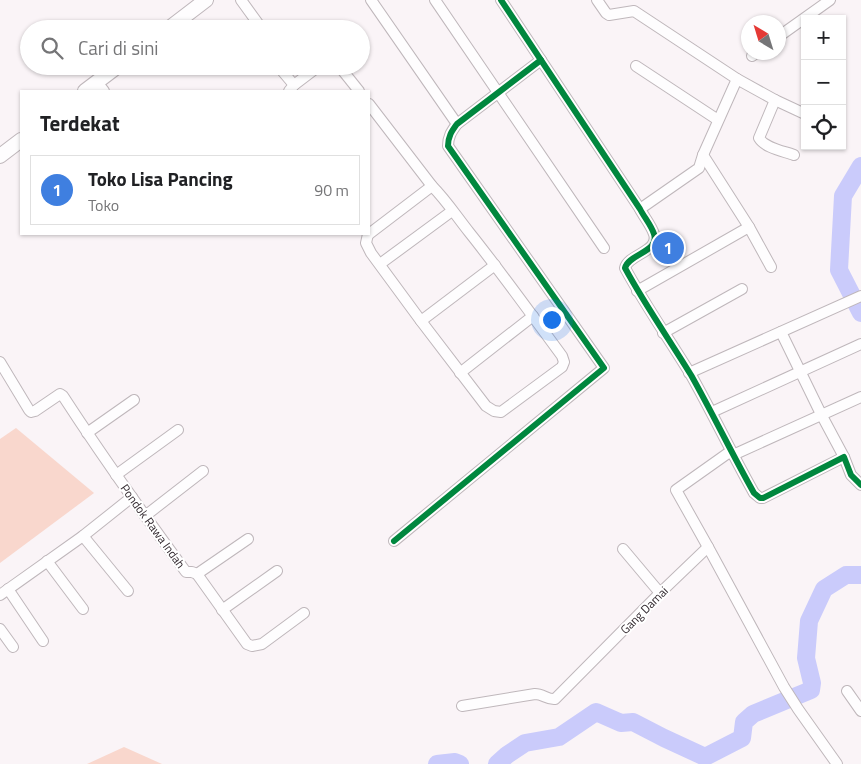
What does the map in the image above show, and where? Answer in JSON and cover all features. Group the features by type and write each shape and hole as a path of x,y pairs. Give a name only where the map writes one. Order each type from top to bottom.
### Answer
{"main road":[{"path":"180,20 206,0"},
{"path":"100,87 110,75"},
{"path":"0,156 20,141"}],"street":[{"path":"241,0 255,20"},
{"path":"371,0 457,124"},
{"path":"435,0 604,248"},
{"path":"501,0 640,209 654,234 655,241 651,247 627,262 625,268 637,291 712,412 754,493 763,498 844,457"},
{"path":"597,0 609,15 634,11 737,78 775,100 801,112"},
{"path":"786,31 830,0"},
{"path":"394,541 604,368 448,146 448,139 457,124 540,60"},
{"path":"636,66 718,120"},
{"path":"284,75 292,88 303,75"},
{"path":"346,75 358,90"},
{"path":"640,209 697,170 737,78"},
{"path":"775,100 759,138 760,141 794,155"},
{"path":"369,235 366,243 380,264 486,406 494,411 501,412 562,367 564,362 562,356 533,316 370,105"},
{"path":"702,155 749,227 771,266"},
{"path":"370,233 432,186"},
{"path":"380,264 452,211"},
{"path":"637,291 749,227"},
{"path":"421,321 495,265"},
{"path":"664,333 742,289"},
{"path":"689,373 861,296"},
{"path":"460,373 533,316"},
{"path":"781,332 844,457 851,475 861,485"},
{"path":"712,412 861,344"},
{"name":"Pondok Rawa Indah","path":"0,362 31,412 60,394 63,396 116,475 186,572 197,574 247,644 252,646 262,644 304,613"},
{"path":"838,764 784,687 676,490 732,453 861,397"},
{"path":"87,433 134,400"},
{"path":"116,475 178,430"},
{"path":"145,516 203,471"},
{"path":"43,640 4,592 83,536 132,497"},
{"path":"83,536 128,591"},
{"path":"197,574 248,539"},
{"name":"Gang Damai","path":"462,706 535,694 555,699 708,547"},
{"path":"623,549 660,593"},
{"path":"47,561 82,609"},
{"path":"222,610 277,571"},
{"path":"0,629 13,647"},
{"path":"847,691 861,711"}],"shaded area":[{"path":"16,428 94,493 0,563 0,439"},
{"path":"124,747 162,764 87,764"}],"waterway":[{"path":"861,166 843,196 839,270 861,313"},
{"path":"497,764 525,743 559,737 596,712 621,723 633,722 705,757 742,738 744,722 753,714 811,690 812,683 806,658 809,621 824,589 846,575 861,575"},
{"path":"437,764 455,762 460,764"}],"cycle path":[{"path":"501,0 651,227 655,240 652,245 627,263 625,268 691,375 754,493 763,498 844,457 851,475 861,485"},
{"path":"394,541 604,368 448,146 452,131 457,124 541,60"}],"place":[{"name":"Toko Lisa Pancing","path":"668,248"}]}
